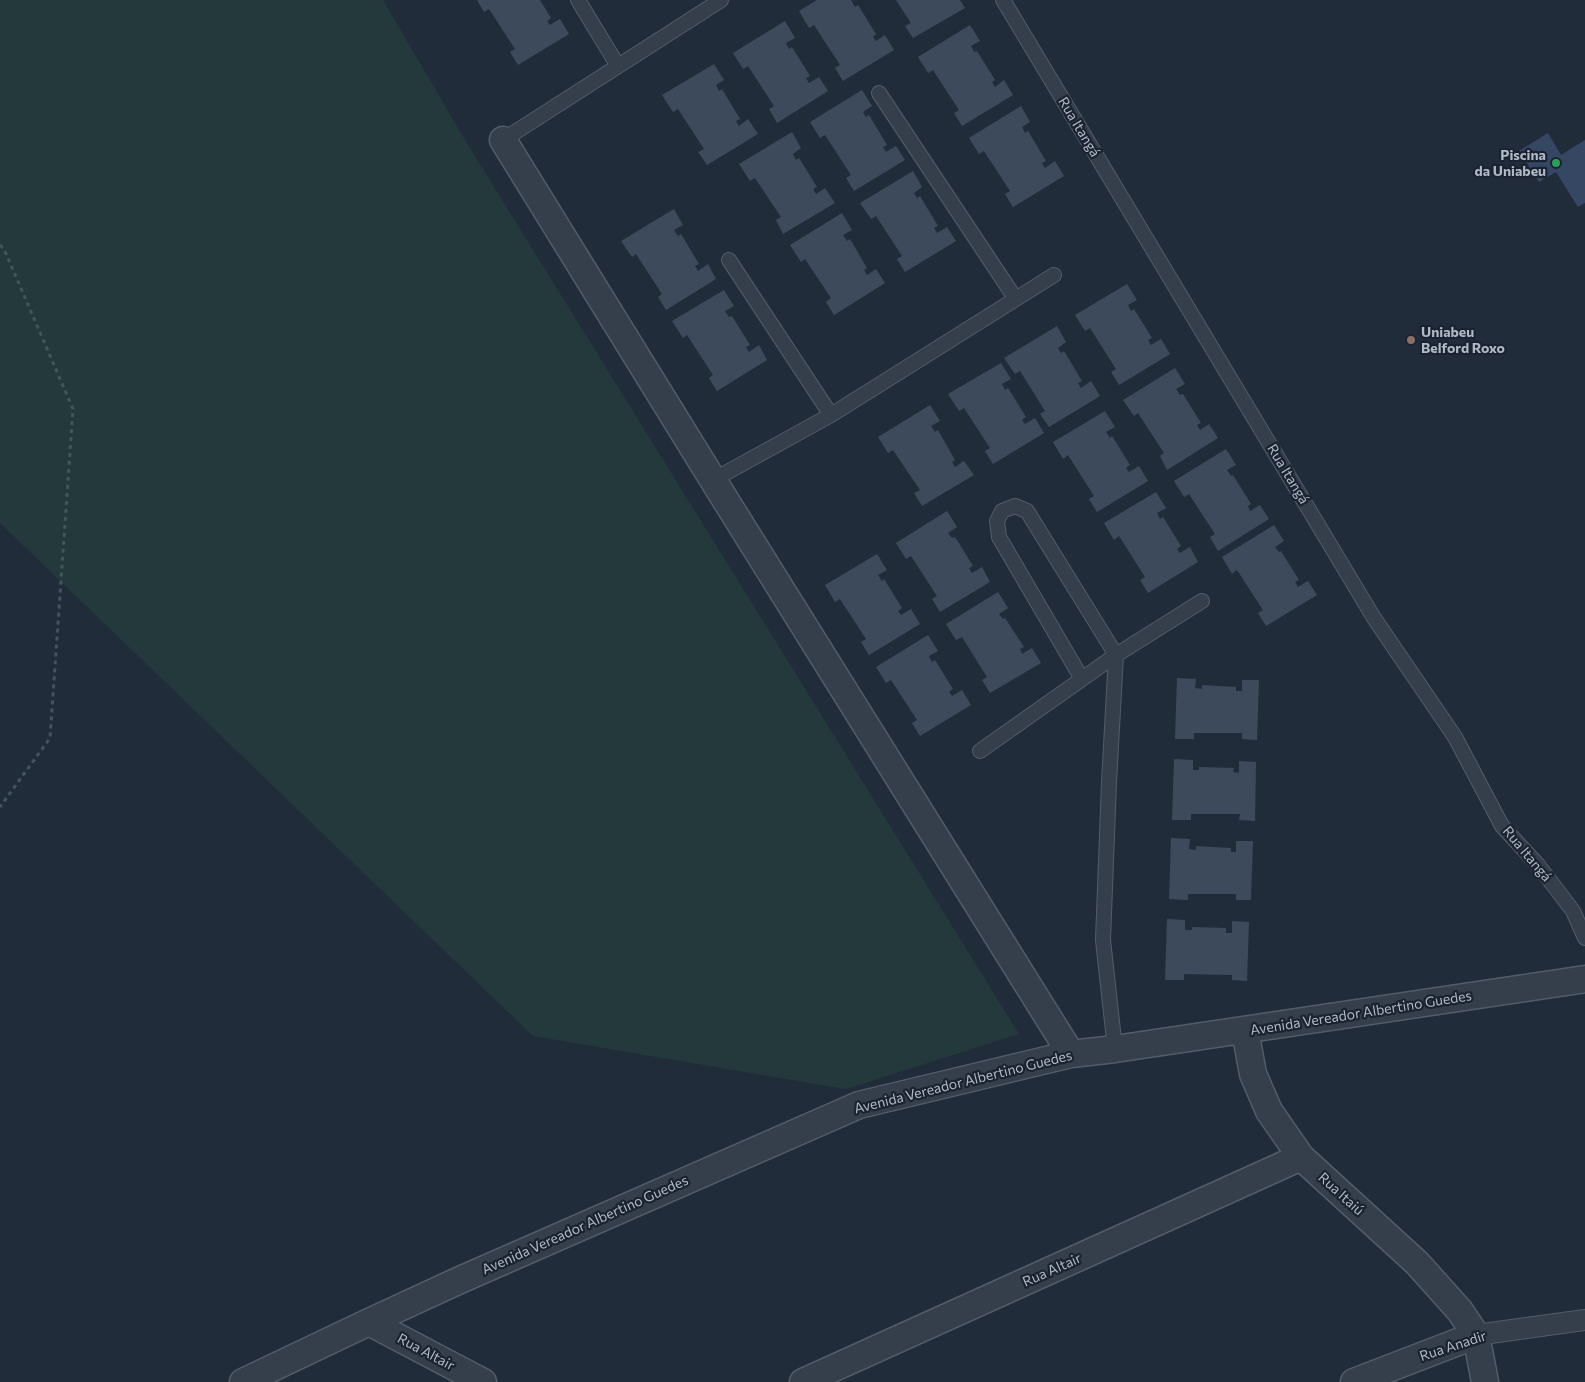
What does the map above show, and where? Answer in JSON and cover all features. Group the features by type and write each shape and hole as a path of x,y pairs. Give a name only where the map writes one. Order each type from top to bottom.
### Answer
{"street":[{"path":"503,140 1071,1054"},
{"name":"Avenida Vereador Albertino Guedes","path":"243,1382 369,1322 859,1104 1071,1054 1115,1050 1585,979"},
{"name":"Rua Itaiú","path":"1245,1030 1253,1074 1269,1111 1301,1157 1417,1263 1460,1311 1476,1335"},
{"name":"Rua Altair","path":"803,1382 1301,1157"},
{"name":"Rua Anadir","path":"1354,1382 1476,1335 1585,1320"},
{"name":"Rua Altair","path":"369,1322 483,1382"},
{"path":"1476,1335 1485,1382"}],"lane":[{"path":"578,0 618,66"},
{"path":"503,140 721,0"},
{"name":"Rua Itangá","path":"1003,0 1374,618 1455,737 1502,826 1538,865 1573,911 1585,938"},
{"path":"879,93 1015,298"},
{"path":"729,260 831,415"},
{"path":"713,480 831,415 1054,275"},
{"path":"1082,679 999,537 997,521 1002,511 1015,506 1027,511 1116,655 1103,940 1115,1050"},
{"path":"980,751 1116,655 1202,602"}],"path":[{"path":"0,245 4,249 73,409 50,738 0,807"}],"green space":[{"path":"0,0 383,0 468,145 1019,1034 846,1089 533,1036 0,523"}],"water":[{"name":"Piscina da Uniabeu","path":"1548,133 1561,155 1585,140 1585,203 1578,207 1556,172 1539,182 1519,151"}],"building":[{"path":"477,0 540,0 551,18 547,21 550,25 560,19 569,34 518,65 510,52 515,49 489,9 484,12"},
{"path":"817,0 851,0 855,7 858,5 876,34 873,37 876,41 885,35 894,50 843,81 835,68 840,65 814,25 809,28 799,11"},
{"path":"896,0 960,0 965,8 913,38 905,26 911,23"},
{"path":"785,21 795,38 786,43 789,49 792,47 810,76 806,78 809,83 819,77 828,91 777,123 769,109 774,106 748,66 743,69 733,53"},
{"path":"970,25 980,41 971,46 974,52 977,51 995,80 992,82 995,87 1004,80 1013,95 962,126 954,113 959,110 933,70 928,73 918,57"},
{"path":"714,64 724,80 716,85 719,91 722,89 740,119 736,121 739,126 748,119 758,134 707,165 698,152 704,149 678,109 673,112 662,95"},
{"path":"862,90 872,106 863,112 866,117 869,115 887,145 883,147 886,152 896,146 905,160 854,191 846,178 851,175 825,135 820,138 810,122"},
{"path":"1021,106 1030,122 1022,127 1025,133 1028,131 1046,161 1042,163 1045,168 1055,161 1064,176 1013,207 1005,194 1010,191 984,151 979,154 969,138"},
{"path":"792,132 801,148 793,154 796,160 799,158 817,187 813,189 816,194 825,188 835,203 783,234 776,220 781,217 755,178 750,181 739,164"},
{"path":"913,171 922,187 914,193 917,198 920,196 938,226 934,228 937,233 947,227 956,241 905,272 897,259 902,256 876,216 871,219 860,203"},
{"path":"674,209 683,225 674,230 678,236 681,234 699,264 695,266 698,271 708,264 716,279 666,310 658,297 662,294 636,254 632,257 621,241"},
{"path":"842,213 852,230 843,235 847,241 850,239 867,268 864,270 867,275 876,269 885,283 834,315 826,302 831,298 805,259 801,262 790,245"},
{"path":"1127,284 1137,300 1128,305 1131,311 1134,309 1152,338 1148,340 1151,345 1161,339 1170,354 1119,385 1111,372 1116,369 1090,328 1085,331 1075,315"},
{"path":"724,290 734,306 725,311 729,317 732,316 750,345 746,347 749,352 759,345 767,360 717,391 709,378 713,375 687,335 683,338 672,321"},
{"path":"1057,326 1066,342 1058,348 1061,353 1064,351 1082,381 1078,383 1081,388 1091,381 1100,396 1049,427 1040,414 1045,411 1020,371 1015,374 1004,358"},
{"path":"1001,363 1011,379 1002,384 1005,390 1008,388 1026,417 1022,420 1025,424 1035,418 1044,433 993,464 985,451 990,448 964,408 959,411 948,394"},
{"path":"1175,368 1185,384 1176,389 1180,395 1183,394 1201,423 1197,425 1200,430 1209,424 1218,438 1167,470 1160,456 1164,453 1138,413 1134,416 1123,400"},
{"path":"930,405 940,421 931,426 935,432 938,430 955,460 952,462 955,467 964,461 974,475 922,506 914,493 920,490 893,450 888,453 878,437"},
{"path":"1105,411 1115,427 1106,432 1110,438 1112,436 1130,465 1126,468 1129,472 1139,466 1148,481 1097,512 1089,499 1094,496 1068,455 1063,459 1053,442"},
{"path":"1226,449 1236,465 1227,470 1231,476 1233,475 1251,504 1248,506 1250,511 1260,505 1269,519 1218,551 1210,537 1215,534 1189,494 1184,497 1174,481"},
{"path":"1156,492 1166,508 1157,513 1160,519 1163,517 1181,546 1177,549 1180,553 1190,547 1198,562 1148,593 1140,580 1145,577 1119,536 1114,540 1104,523"},
{"path":"947,511 957,527 948,533 952,538 955,537 973,566 969,568 972,573 982,567 990,582 940,612 932,599 937,596 911,556 906,559 896,543"},
{"path":"1274,525 1284,541 1275,547 1279,552 1281,551 1299,580 1295,582 1298,587 1308,581 1317,595 1266,626 1258,613 1263,610 1237,570 1232,574 1222,557"},
{"path":"877,554 887,570 878,575 882,581 884,579 902,608 898,611 901,615 911,609 920,624 869,655 861,642 866,639 840,599 835,602 825,585"},
{"path":"998,592 1008,608 999,614 1003,619 1005,618 1024,647 1020,649 1022,654 1032,648 1041,663 990,693 982,680 987,677 962,637 956,640 946,624"},
{"path":"928,635 938,651 929,656 932,662 935,660 953,689 949,692 952,696 962,690 971,705 920,736 912,723 917,720 891,680 886,683 876,667"},
{"path":"1177,678 1196,679 1195,688 1202,689 1202,685 1236,687 1236,691 1242,691 1242,680 1259,680 1257,740 1242,739 1242,733 1194,733 1194,739 1175,739"},
{"path":"1174,759 1193,760 1193,770 1199,770 1199,767 1234,768 1233,772 1239,773 1239,761 1256,762 1255,821 1239,820 1240,814 1191,814 1191,820 1172,820"},
{"path":"1171,838 1190,839 1189,849 1196,850 1196,846 1231,848 1231,852 1236,852 1236,841 1253,841 1251,900 1236,900 1236,894 1188,894 1188,900 1169,899"},
{"path":"1167,919 1185,920 1185,930 1192,930 1192,927 1226,928 1226,933 1232,933 1232,921 1249,922 1247,981 1232,980 1232,975 1184,974 1184,980 1165,980"}],"place":[{"name":"Piscina da Uniabeu","path":"1556,163"},
{"name":"Uniabeu Belford Roxo","path":"1411,340"}]}
